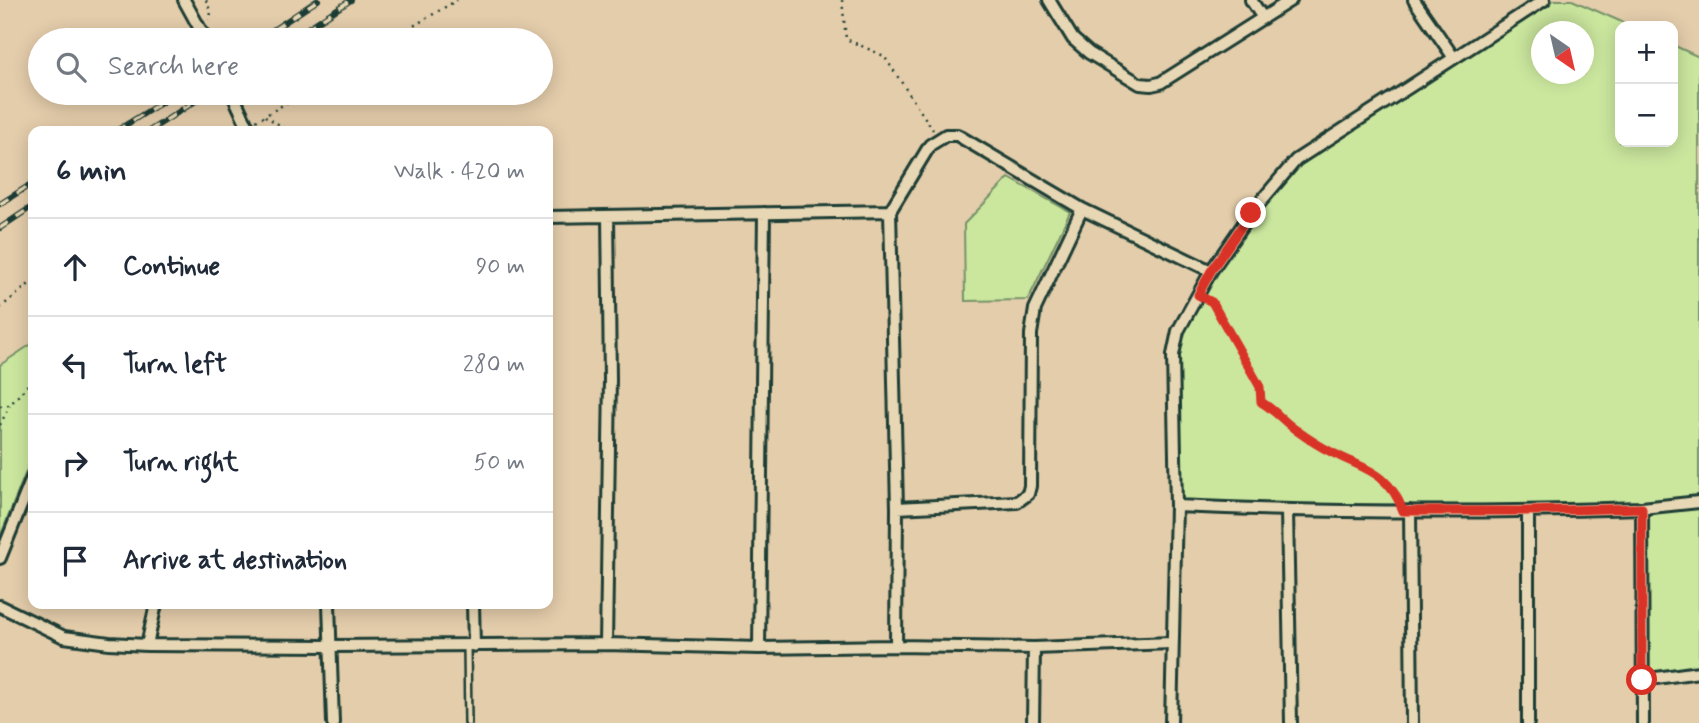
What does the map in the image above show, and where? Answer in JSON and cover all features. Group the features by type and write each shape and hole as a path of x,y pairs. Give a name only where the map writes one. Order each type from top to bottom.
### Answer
{"street":[{"path":"184,0 199,28"},
{"path":"1049,0 1073,39 1083,49 1140,84 1151,85 1160,83 1291,0"},
{"path":"1251,0 1263,18"},
{"path":"1414,0 1454,58"},
{"path":"1171,723 1176,506 1173,355 1178,331 1211,271 1251,213 1296,160 1544,0"},
{"path":"237,105 247,126"},
{"path":"896,646 897,508 890,211 930,145 946,135 957,135 1082,209 1211,271"},
{"path":"897,508 1017,502 1028,494 1031,334 1035,309 1082,209"},
{"path":"553,217 890,211"},
{"path":"759,648 764,214"},
{"path":"606,644 610,379 608,216"},
{"path":"0,558 28,488"},
{"path":"1176,506 1287,511 1528,511 1642,508 1699,502"},
{"path":"1642,508 1643,723"},
{"path":"1287,511 1291,723"},
{"path":"1406,511 1412,723"},
{"path":"1528,511 1528,723"},
{"path":"0,606 64,637 148,645 606,644 759,648 1034,648 1172,643"},
{"path":"148,645 155,609"},
{"path":"329,609 333,723"},
{"path":"470,646 473,609"},
{"path":"1033,723 1034,648"},
{"path":"1642,680 1699,672"}],"lane":[{"path":"468,723 470,646"}],"path":[{"path":"410,28 457,0"},
{"path":"842,0 846,40 884,56 938,139"},
{"path":"252,126 283,105"},
{"path":"265,116 281,126"},
{"path":"0,308 28,285"},
{"path":"1198,295 1212,302 1260,387 1261,402 1276,411 1294,429 1333,453 1370,469 1397,494 1406,511"},
{"path":"0,425 10,405 28,385"},
{"path":"0,406 10,405"}],"green space":[{"path":"1551,0 1572,0 1620,21 1615,21 1615,147 1678,147 1678,47 1699,57 1699,500 1642,505 1178,504 1175,355 1180,332 1214,272 1254,213 1298,162"},
{"path":"1009,178 1070,212 1028,300 965,301 964,224"},
{"path":"28,346 28,467 0,537 0,365"},
{"path":"1699,506 1699,668 1648,674 1648,515 1656,511"}],"railway":[{"path":"276,28 318,0"},
{"path":"308,28 351,0"},
{"path":"124,126 158,105"},
{"path":"157,126 189,105"},
{"path":"0,204 28,186"},
{"path":"0,228 28,209"}],"route":[{"path":"1251,213 1211,271 1198,295 1212,302 1260,387 1261,402 1276,411 1294,429 1333,453 1370,469 1397,494 1403,511 1642,508 1642,680"}]}
